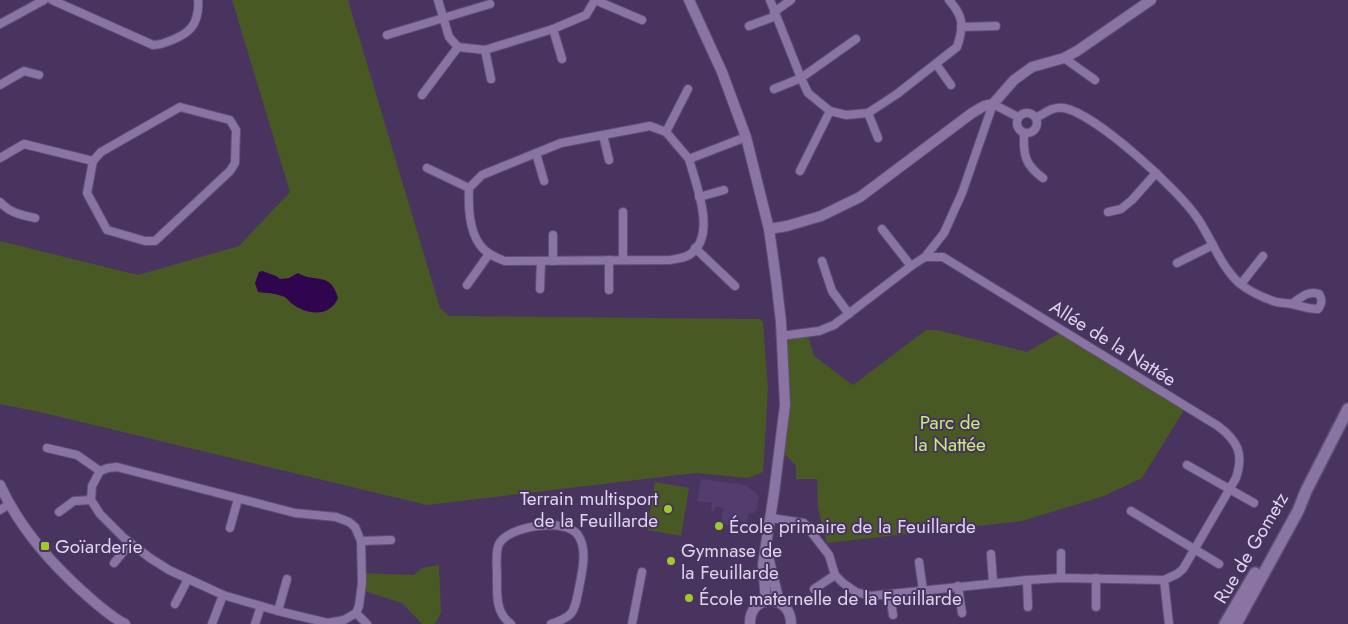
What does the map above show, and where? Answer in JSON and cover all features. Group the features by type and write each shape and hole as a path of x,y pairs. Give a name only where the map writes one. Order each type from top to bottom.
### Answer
{"main road":[{"name":"Rue de Gometz","path":"1236,624 1298,511 1306,491 1348,409"},
{"name":"Rue de Gometz","path":"1226,624 1294,508 1306,491"}],"street":[{"path":"0,24 44,0"},
{"path":"52,0 153,45 161,45 190,29 199,10 198,0"},
{"path":"438,0 449,37 458,47 485,50 554,29 586,15 595,0 642,20"},
{"path":"689,0 722,72 746,136 769,230 776,279 785,405 771,518 763,564 766,601"},
{"path":"770,0 808,94 830,111 846,115 868,113 897,94 957,47 962,27 960,14 949,0"},
{"path":"749,26 775,14 791,0"},
{"path":"781,336 819,331 834,324 925,257 944,233 962,193 993,104 1020,75 1032,67 1050,60 1064,58 1151,0"},
{"path":"387,35 490,4"},
{"path":"962,27 996,26"},
{"path":"554,29 562,58"},
{"path":"774,89 801,78 856,39"},
{"path":"422,94 458,47"},
{"path":"485,50 491,79"},
{"path":"1064,58 1095,80"},
{"path":"936,64 951,85"},
{"path":"0,85 24,70 39,75"},
{"path":"666,132 688,89"},
{"path":"769,230 821,216 860,197 984,106 993,104 1018,117"},
{"path":"180,107 230,120 236,130 235,163 230,171 155,241 145,241 107,230 87,193 93,161 101,152 180,107"},
{"path":"1036,118 1050,109 1062,108 1075,111 1104,131 1156,173 1180,197 1198,218 1224,267 1240,284 1259,295 1277,302 1292,304"},
{"path":"800,172 830,111"},
{"path":"1018,117 1027,112 1036,118 1036,128 1031,132 1024,133"},
{"path":"868,113 878,138"},
{"path":"1018,117 1017,126 1024,133 1023,150 1026,159 1032,170 1044,178"},
{"path":"650,126 666,132 689,159 703,214 703,239 688,256 670,260 505,261 489,254 477,242 468,210 469,188 482,175 561,143 650,126"},
{"path":"602,135 609,160"},
{"path":"689,159 746,136"},
{"path":"0,158 24,144 93,161"},
{"path":"536,152 544,181"},
{"path":"427,168 469,188"},
{"path":"1108,212 1121,209 1132,200 1156,173"},
{"path":"699,196 724,190"},
{"path":"0,202 14,213 35,218"},
{"path":"622,212 623,260"},
{"path":"882,228 911,266"},
{"path":"553,235 553,261"},
{"path":"1177,263 1213,245"},
{"path":"696,248 735,286"},
{"path":"467,285 489,254"},
{"path":"1240,284 1263,256"},
{"name":"Allée de la Nattée","path":"925,257 943,257 1229,434 1237,444 1240,466 1236,478 1184,569 1164,580"},
{"path":"609,260 610,290"},
{"path":"822,260 832,292 849,314"},
{"path":"540,289 541,261"},
{"path":"46,448 77,455 100,471"},
{"path":"1187,465 1254,502"},
{"path":"108,468 129,469 162,480 238,499 295,513 343,518 355,527 361,541 362,583 359,606 356,613 344,620 328,624 222,595 156,562 130,544 100,514 91,500 92,486 100,471 108,468"},
{"path":"0,485 4,507 58,569 98,605 122,623"},
{"path":"230,528 238,499"},
{"path":"59,512 74,501 91,500"},
{"path":"1131,511 1218,564"},
{"path":"771,518 804,522 829,555 835,574 843,583 856,592 870,596 994,582 1061,578 1164,580 1169,624"},
{"path":"511,624 502,615 498,602 496,557 500,543 512,532 558,525 578,534 582,542 583,556 576,604 573,612 568,618 551,624"},
{"path":"361,541 391,540"},
{"path":"114,563 130,544"},
{"path":"766,549 779,602"},
{"path":"1061,553 1061,578"},
{"path":"991,554 994,582"},
{"path":"919,562 923,590"},
{"path":"632,624 642,572"},
{"path":"814,588 835,574"},
{"path":"278,610 287,578"},
{"path":"1096,578 1096,607"},
{"path":"175,604 188,579"},
{"path":"1027,580 1028,607"},
{"path":"958,586 962,613"},
{"path":"890,594 893,615"},
{"path":"212,624 222,595"},
{"path":"750,624 751,612 755,607 766,601 779,602 784,606 790,620 799,624"},
{"path":"255,624 261,606"},
{"path":"356,613 367,624"}],"shaded area":[{"path":"262,271 280,279 289,278 298,273 310,278 321,279 331,284 338,298 324,312 304,310 283,296 258,292 255,283 259,272"},
{"path":"701,479 746,485 759,496 757,509 754,513 749,513 747,522 732,519 730,525 721,524 723,508 715,507 714,512 711,511 712,503 697,501"}],"green space":[{"path":"232,0 348,0 440,308 449,316 760,319 763,322 768,389 763,472 748,478 696,473 427,505 0,404 0,241 138,275 239,246 290,192"},
{"name":"Parc de la Nattée","path":"926,330 937,330 1027,352 1063,331 1186,407 1142,478 1104,496 1022,521 827,543 818,509 817,479 796,479 796,466 780,449 781,336 807,333 814,356 853,385"},
{"name":"Terrain multisport de la Feuillarde","path":"655,482 689,488 681,536 647,530"},
{"path":"439,565 441,613 435,624 422,624 402,603 361,590 362,573 414,575 422,568"}],"place":[{"name":"Terrain multisport de la Feuillarde","path":"668,509"},
{"name":"École primaire de la Feuillarde","path":"719,526"},
{"name":"Goïarderie","path":"45,546"},
{"name":"Gymnase de la Feuillarde","path":"671,561"},
{"name":"École maternelle de la Feuillarde","path":"689,598"}]}
